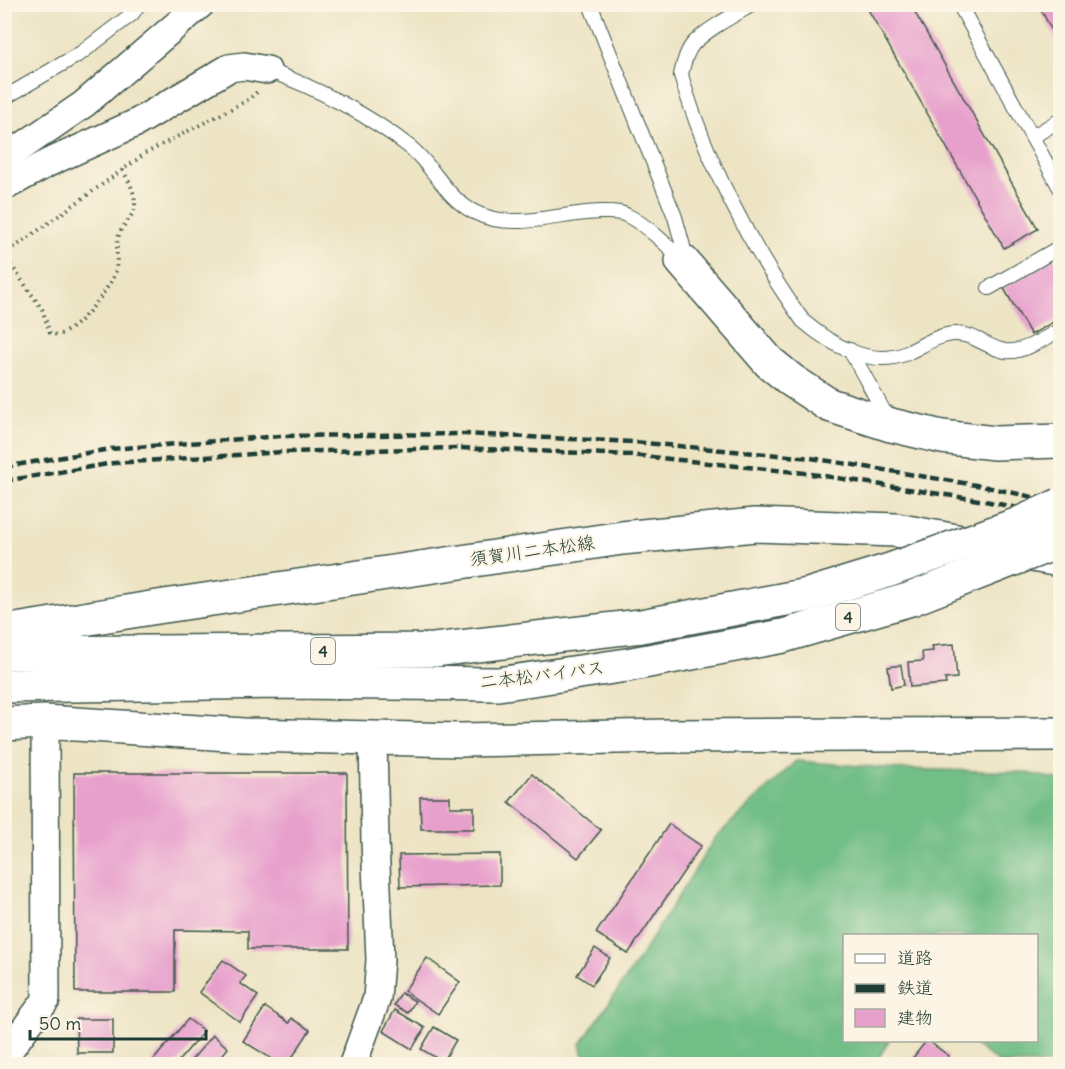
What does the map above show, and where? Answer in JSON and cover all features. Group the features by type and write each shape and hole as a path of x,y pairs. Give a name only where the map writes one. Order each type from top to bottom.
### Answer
{"main road":[{"path":"682,261 769,362 790,380 829,405 891,425 942,437 995,443 1060,441"},
{"name":"二本松バイパス","path":"4,653 434,650 641,627 808,595 890,570 995,533 1060,505"},
{"name":"須賀川二本松線","path":"4,632 575,544 755,525 896,530 1060,560"},
{"name":"二本松バイパス","path":"4,686 285,682 498,684 627,665 783,636 911,599 1060,541"},
{"path":"4,724 45,722 244,735 460,740 679,735 1060,734"}],"street":[{"path":"4,159 84,104 201,4"},
{"path":"4,188 58,158 136,123 229,68 244,66 267,70"},
{"path":"4,1057 46,1000 45,722"},
{"path":"354,1065 377,998 380,960 373,738"}],"lane":[{"path":"4,98 81,53 132,14 139,4"},
{"path":"590,4 675,217 683,246 682,261"},
{"path":"753,4 691,45 683,63 681,75 713,162 739,217 803,321 818,333 850,350 875,358 893,357 938,337 957,334 969,335 1004,351 1013,351 1029,346 1060,330"},
{"path":"958,4 1060,188"},
{"path":"267,70 294,80 380,127 412,149 445,189 474,212 498,220 517,221 583,212 626,214 667,243 682,261"},
{"path":"1032,137 1060,120"},
{"path":"989,288 1060,248"},
{"path":"850,350 891,425"}],"path":[{"path":"122,169 132,188 135,203 134,210 119,235 116,271 89,310 72,329 62,335 54,336 50,333 42,309 4,255 122,169 179,135 248,100 256,93 267,70"}],"green space":[{"path":"796,761 899,769 1022,772 1060,780 1060,1064 1001,1064 970,1042 1038,1042 1038,934 843,934 843,1042 888,1042 875,1064 586,1064 581,1044 637,962 715,838"}],"building":[{"path":"865,4 910,4 1038,229 1004,248"},
{"path":"1038,4 1060,4 1060,46"},
{"path":"1054,257 1060,268 1060,318 1031,335 1003,287"},
{"path":"954,644 957,678 945,679 946,684 910,687 908,662 923,661 922,652 933,651 932,646"},
{"path":"901,665 904,685 891,688 888,667"},
{"path":"74,773 347,773 348,949 248,949 248,931 175,930 175,992 75,992"},
{"path":"532,774 601,830 578,858 509,802"},
{"path":"420,797 450,797 450,807 474,807 474,829 421,829"},
{"path":"669,824 701,846 628,954 596,933"},
{"path":"500,854 500,885 400,887 399,855"},
{"path":"595,948 610,958 592,985 577,975"},
{"path":"427,958 460,982 438,1014 404,991"},
{"path":"223,960 246,976 240,983 258,996 240,1022 199,992"},
{"path":"401,993 415,1001 408,1013 394,1005"},
{"path":"265,1007 289,1023 291,1018 310,1030 288,1064 280,1064 243,1041"},
{"path":"395,1010 425,1028 412,1049 383,1031"},
{"path":"76,1019 113,1019 113,1053 77,1053"},
{"path":"188,1019 204,1031 176,1064 151,1063"},
{"path":"434,1027 456,1040 443,1062 421,1049"},
{"path":"213,1035 228,1048 215,1064 188,1064"},
{"path":"925,1042 930,1042 949,1056 943,1064 908,1064"},
{"path":"303,1059 318,1064 301,1064"}],"railway":[{"path":"4,467 111,449 281,436 464,434 634,442 811,458 982,486 1060,503"},
{"path":"4,481 114,463 283,452 459,448 632,455 805,473 985,501 1060,517"}]}
